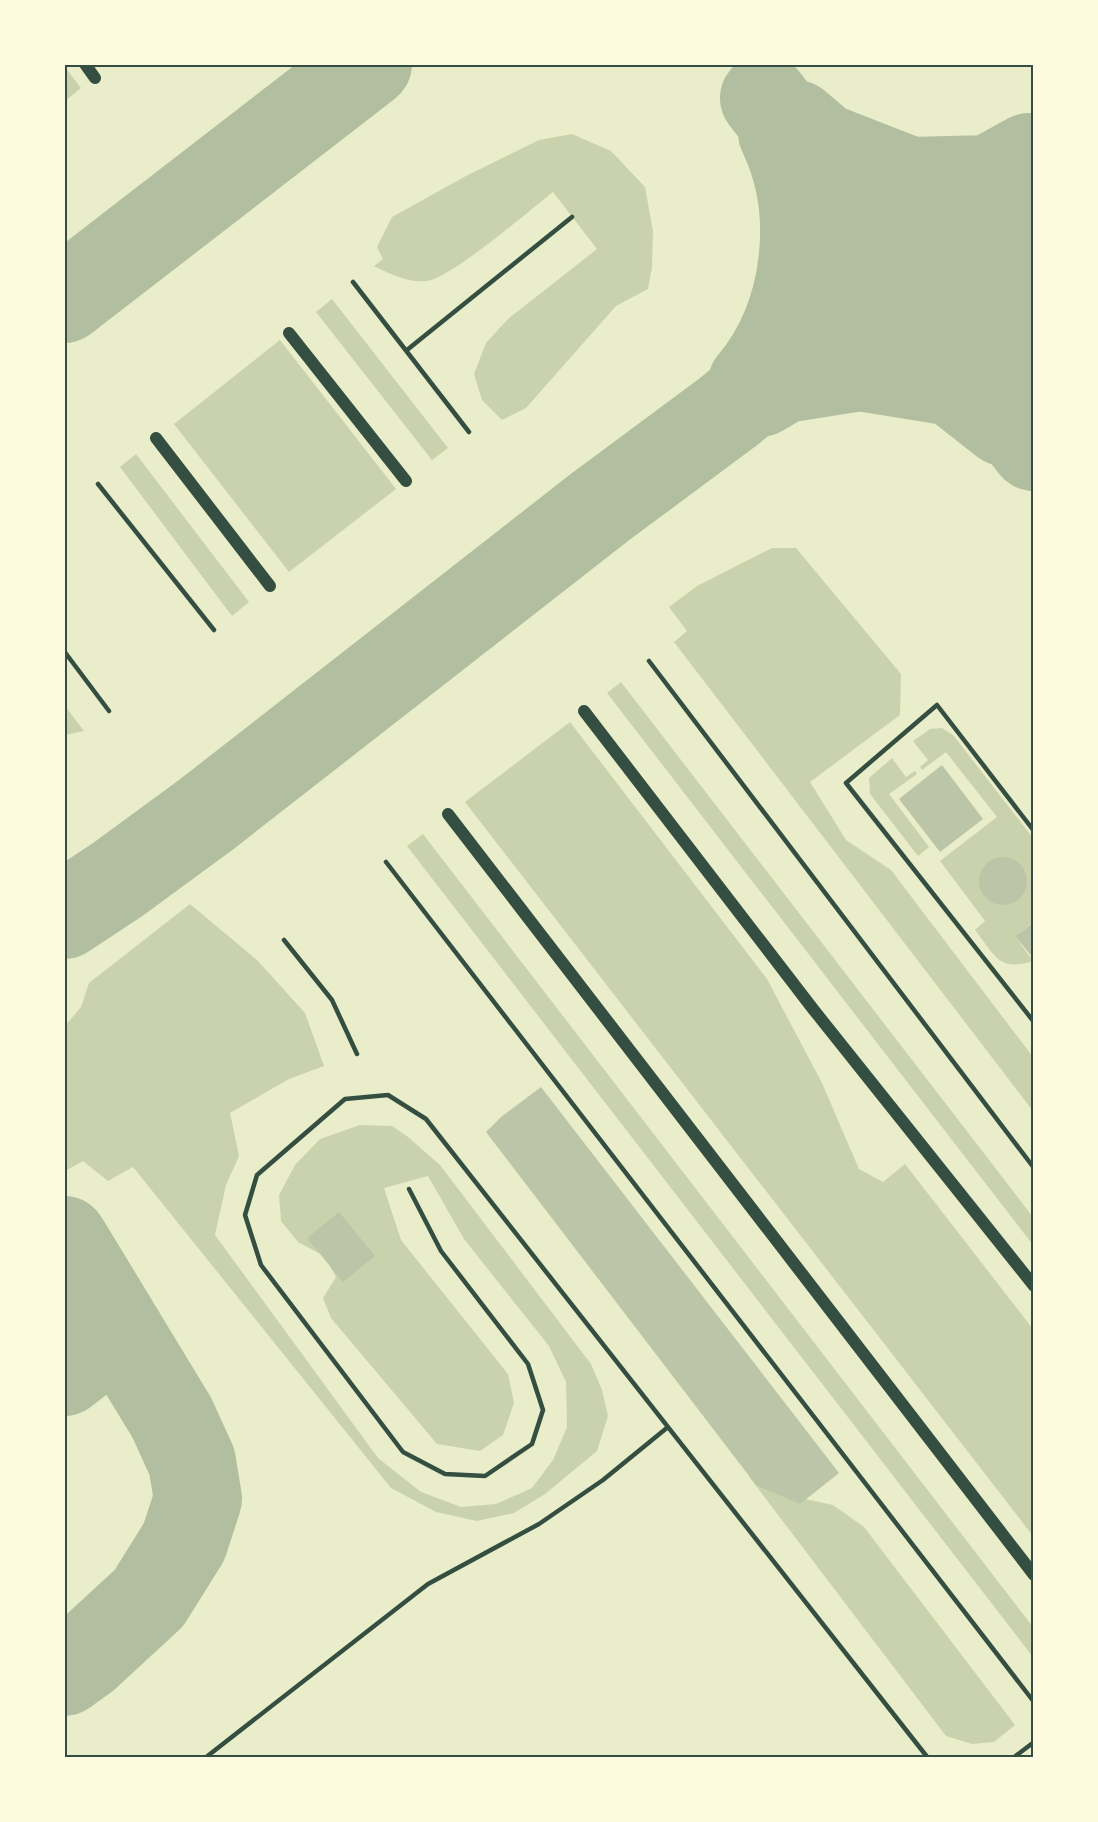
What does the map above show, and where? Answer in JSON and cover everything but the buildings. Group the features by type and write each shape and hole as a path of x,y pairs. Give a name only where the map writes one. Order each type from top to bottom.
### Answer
{"main road":[{"path":"85,64 95,78"},
{"path":"289,333 406,481"},
{"path":"156,438 270,586"},
{"path":"584,711 813,1009 1034,1286"},
{"path":"448,814 1034,1575"}],"lane":[{"path":"406,350 572,217"},
{"path":"354,282 469,432"},
{"path":"98,484 214,630"},
{"path":"64,651 109,711"},
{"path":"649,662 1034,1168"},
{"path":"1034,831 937,705 846,783 1034,1022"},
{"path":"386,862 1034,1701"},
{"path":"284,940 332,1000 357,1054"},
{"path":"409,1189 441,1251 528,1364 543,1410 532,1444 485,1476 445,1474 403,1452 261,1264 245,1215 257,1175 345,1099 388,1095 426,1119 928,1758"},
{"path":"204,1758 428,1584 539,1524 603,1479 668,1427"},
{"path":"1014,1758 1034,1742"}],"green space":[{"path":"65,67 81,88 65,101"},
{"path":"572,134 611,151 645,187 653,231 652,267 648,289 616,306 526,408 502,420 482,400 474,374 486,343 508,319 597,249 553,192 471,257 427,281 406,279 374,266 383,259 377,247 392,217 466,176 539,140"},
{"path":"332,299 448,448 432,460 316,312"},
{"path":"280,340 396,489 289,572 174,424"},
{"path":"136,454 249,602 232,616 120,467"},
{"path":"772,548 796,548 901,674 900,715 810,782 846,840 891,870 1033,1057 1033,1111 674,642 687,631 669,607 697,586"},
{"path":"621,682 1033,1217 1033,1245 607,693"},
{"path":"65,706 84,731 65,735"},
{"path":"570,722 767,979 822,1083 859,1169 883,1182 905,1164 1033,1329 1033,1536 465,802"},
{"path":"942,728 953,735 1033,838 1033,922 1015,936 1033,961 1021,964 1005,963 993,954 975,930 985,921 940,861 997,817 946,752 922,770 920,767 928,760 913,741 930,729"},
{"path":"892,758 906,777 915,771 917,774 889,794 929,847 918,856 870,794 869,778"},
{"path":"423,834 1033,1627 1033,1657 407,846"},
{"path":"190,904 257,960 305,1013 324,1066 289,1079 230,1113 239,1156 226,1185 215,1235 378,1458 421,1492 461,1507 496,1504 532,1488 553,1460 567,1427 566,1382 549,1346 464,1239 428,1176 384,1188 401,1240 508,1374 514,1403 503,1435 480,1451 437,1444 331,1318 323,1298 336,1277 324,1256 298,1242 281,1221 279,1195 295,1165 320,1139 360,1125 392,1126 408,1137 440,1165 591,1364 602,1390 608,1416 597,1451 545,1494 514,1513 477,1521 436,1512 391,1488 133,1167 108,1181 83,1161 65,1171 65,1026 81,1007 89,983"},
{"path":"750,1478 805,1499 833,1505 864,1527 1015,1725 994,1742 972,1744 946,1736"}],"taxiway":[{"path":"64,299 368,64"},
{"path":"764,98 1034,447"},
{"path":"796,124 823,147 910,181 989,179 1029,157"},
{"path":"752,383 771,356 786,327 796,295 802,262 804,229 801,196 794,163 782,133"},
{"path":"64,915 117,880 207,814 600,507 728,412 1034,163"},
{"path":"1018,418 996,354 998,276 1019,211 1034,187"},
{"path":"760,393 784,379 860,367 953,382 1004,422"},
{"path":"64,1240 172,1418 192,1462 198,1499 184,1542 149,1598 85,1657 64,1672"},
{"path":"64,1372 118,1330"}]}
